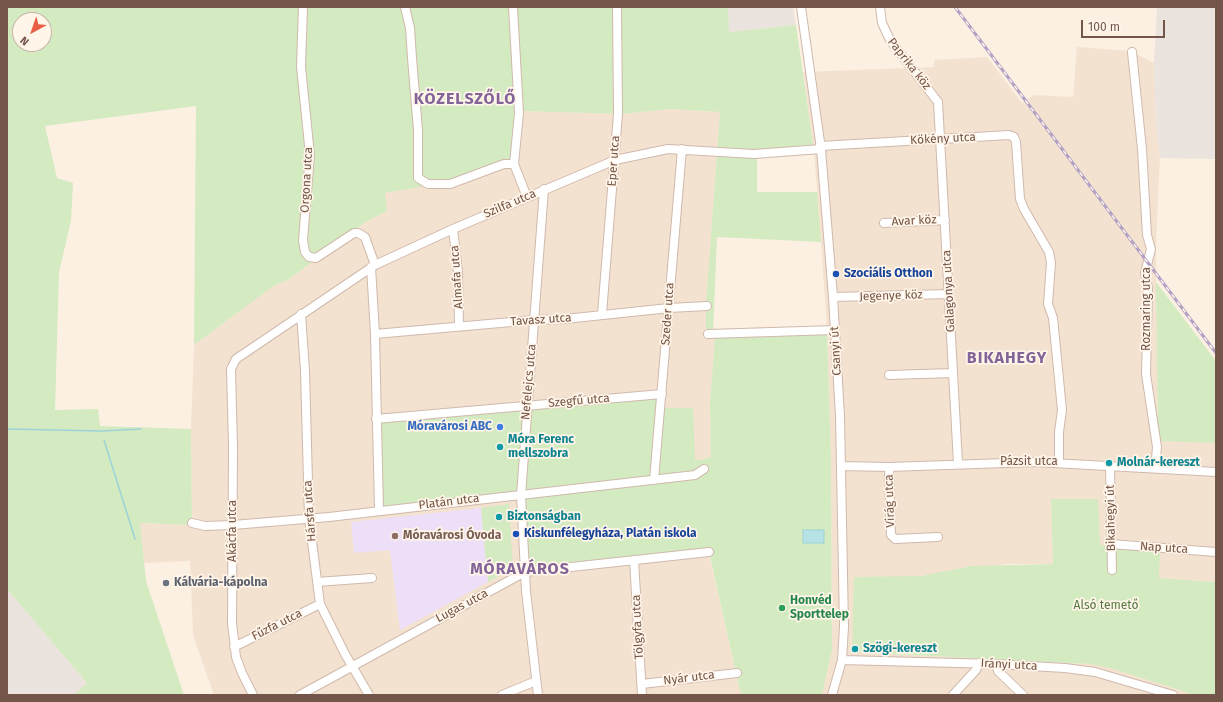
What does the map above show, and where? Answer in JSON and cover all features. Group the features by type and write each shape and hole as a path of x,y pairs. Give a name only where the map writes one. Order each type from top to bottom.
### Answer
{"street":[{"name":"Orgona utca","path":"303,7 301,68 310,155 304,240 305,252 309,257 316,258 354,233 358,233 365,238 373,266 379,510"},
{"path":"404,7 410,28 418,130 418,178 428,184 450,184 504,164 514,164"},
{"path":"513,7 519,113 514,164 527,197"},
{"name":"Eper utca","path":"602,314 619,97 617,7"},
{"name":"Csanyi út","path":"801,7 820,147 835,330 841,466 844,627 842,660 832,695"},
{"name":"Paprika köz","path":"880,7 882,23 890,40 936,98 939,120"},
{"name":"Rozmaring utca","path":"1132,52 1142,149 1147,235 1151,249 1145,273 1148,289 1146,374 1157,446 1156,458 1149,468"},
{"name":"Galagonya utca","path":"939,120 958,463"},
{"name":"Kökény utca","path":"820,147 1008,135 1014,137 1016,142 1018,188 1024,209 1049,252 1051,263 1048,304 1053,318 1062,410 1059,432 1059,462"},
{"name":"Szilfa utca","path":"233,363 236,359 373,266 453,229 615,160 647,152 682,149 754,154 820,147"},
{"name":"Szeder utca","path":"654,480 682,149"},
{"name":"Nefelejcs utca","path":"538,695 525,572 521,495 544,190"},
{"name":"Avar köz","path":"884,223 944,220"},
{"name":"Almafa utca","path":"453,229 458,272 459,326"},
{"name":"Jegenye köz","path":"833,297 949,294"},
{"name":"Tavasz utca","path":"375,334 534,320 565,319 669,308 707,306"},
{"name":"Hársfa utca","path":"301,314 305,371 309,518 320,604 352,666 369,695"},
{"path":"708,334 835,330"},
{"name":"Akácfa utca","path":"233,363 231,369 233,525 232,623 234,647 240,669 253,695"},
{"path":"889,375 953,374"},
{"name":"Szegfű utca","path":"376,419 662,394"},
{"name":"Pázsit utca","path":"841,466 889,467 958,463 1059,462 1216,472"},
{"name":"Bikahegyi út","path":"1110,466 1112,570"},
{"name":"Virág utca","path":"889,467 892,535 896,539 938,537"},
{"name":"Platán utca","path":"192,523 205,526 233,525 309,518 695,475 704,469"},
{"name":"Nap utca","path":"1111,544 1216,552"},
{"name":"Lugas utca","path":"300,695 525,572 710,552"},
{"name":"Tölgyfa utca","path":"634,560 642,695"},
{"path":"317,582 372,578"},
{"name":"Fűzfa utca","path":"234,647 320,604"},
{"name":"Irányi utca","path":"842,660 979,663 1095,672 1173,695"},
{"path":"953,695 976,670 979,663"},
{"path":"996,664 998,671 1023,695"},
{"name":"Nyár utca","path":"642,684 737,673"},
{"path":"502,695 536,681"}],"shaded area":[{"path":"728,7 793,7 796,25 729,32"},
{"path":"1157,7 1216,7 1216,159 1160,158 1156,124 1154,63"},
{"path":"1077,47 1130,51 1154,63 1156,124 1160,158 1156,243 1158,440 1216,443 1216,582 1159,578 1159,550 1100,546 1051,499 1053,564 1007,564 921,576 852,652 1090,664 1110,668 1186,692 1190,695 822,695 832,650 831,460 827,329 821,242 814,151 803,72 934,67 934,60 987,57 1022,103 1034,95 1073,97"},
{"path":"671,109 720,112 706,303 706,335 715,335 710,404 711,457 700,460 710,558 741,695 214,695 193,635 190,561 144,563 140,523 192,525 191,429 194,345 275,285 288,280 364,223 387,211 384,193 437,183 521,111 621,114"},
{"path":"481,508 488,582 400,630 390,550 354,553 351,522"},
{"path":"7,589 87,683 74,695 9,695 7,692"}],"green space":[{"path":"7,7 728,7 729,32 796,25 814,151 757,155 757,192 817,192 821,242 717,237 713,333 706,335 706,303 720,112 671,109 621,114 521,111 515,161 461,180 385,193 387,211 364,223 288,280 275,285 194,345 196,106 45,126 57,178 73,183 71,221 59,272 55,410 98,409 100,426 191,429 192,525 140,523 146,581 184,695 74,695 87,683 7,589"},
{"path":"1156,282 1216,361 1216,443 1158,441"},
{"path":"827,330 831,460 832,650 822,695 741,695 709,552 525,572 521,495 379,510 376,419 662,394 661,408 693,408 695,460 700,460 711,457 710,404 715,335"},
{"name":"Alsó temető","path":"1051,499 1098,499 1100,545 1160,550 1159,578 1216,582 1216,695 1190,695 1186,692 1110,668 1090,664 852,652 854,577 921,576 972,566 1053,564"},
{"path":"509,504 513,569 488,582 481,508"}],"water":[{"path":"803,530 824,530 824,543 803,543"}],"waterway":[{"path":"7,429 101,431 141,429"},
{"path":"104,440 135,539"}],"railway":[{"path":"955,7 1216,353"}],"place":[{"name":"Szociális Otthon","path":"836,274"},
{"name":"Móravárosi ABC","path":"500,427"},
{"name":"Móra Ferenc mellszobra","path":"500,447"},
{"name":"Molnár-kereszt","path":"1109,463"},
{"name":"Biztonságban","path":"499,517"},
{"name":"Kiskunfélegyháza, Platán iskola","path":"516,534"},
{"name":"Móravárosi Óvoda","path":"395,536"},
{"name":"Kálvária-kápolna","path":"166,583"},
{"name":"Honvéd Sporttelep","path":"782,608"},
{"name":"Szögi-kereszt","path":"855,649"}],"district":[{"name":"KÖZELSZŐLŐ","path":"465,100"},
{"name":"BIKAHEGY","path":"1007,359"},
{"name":"MÓRAVÁROS","path":"520,570"}]}
